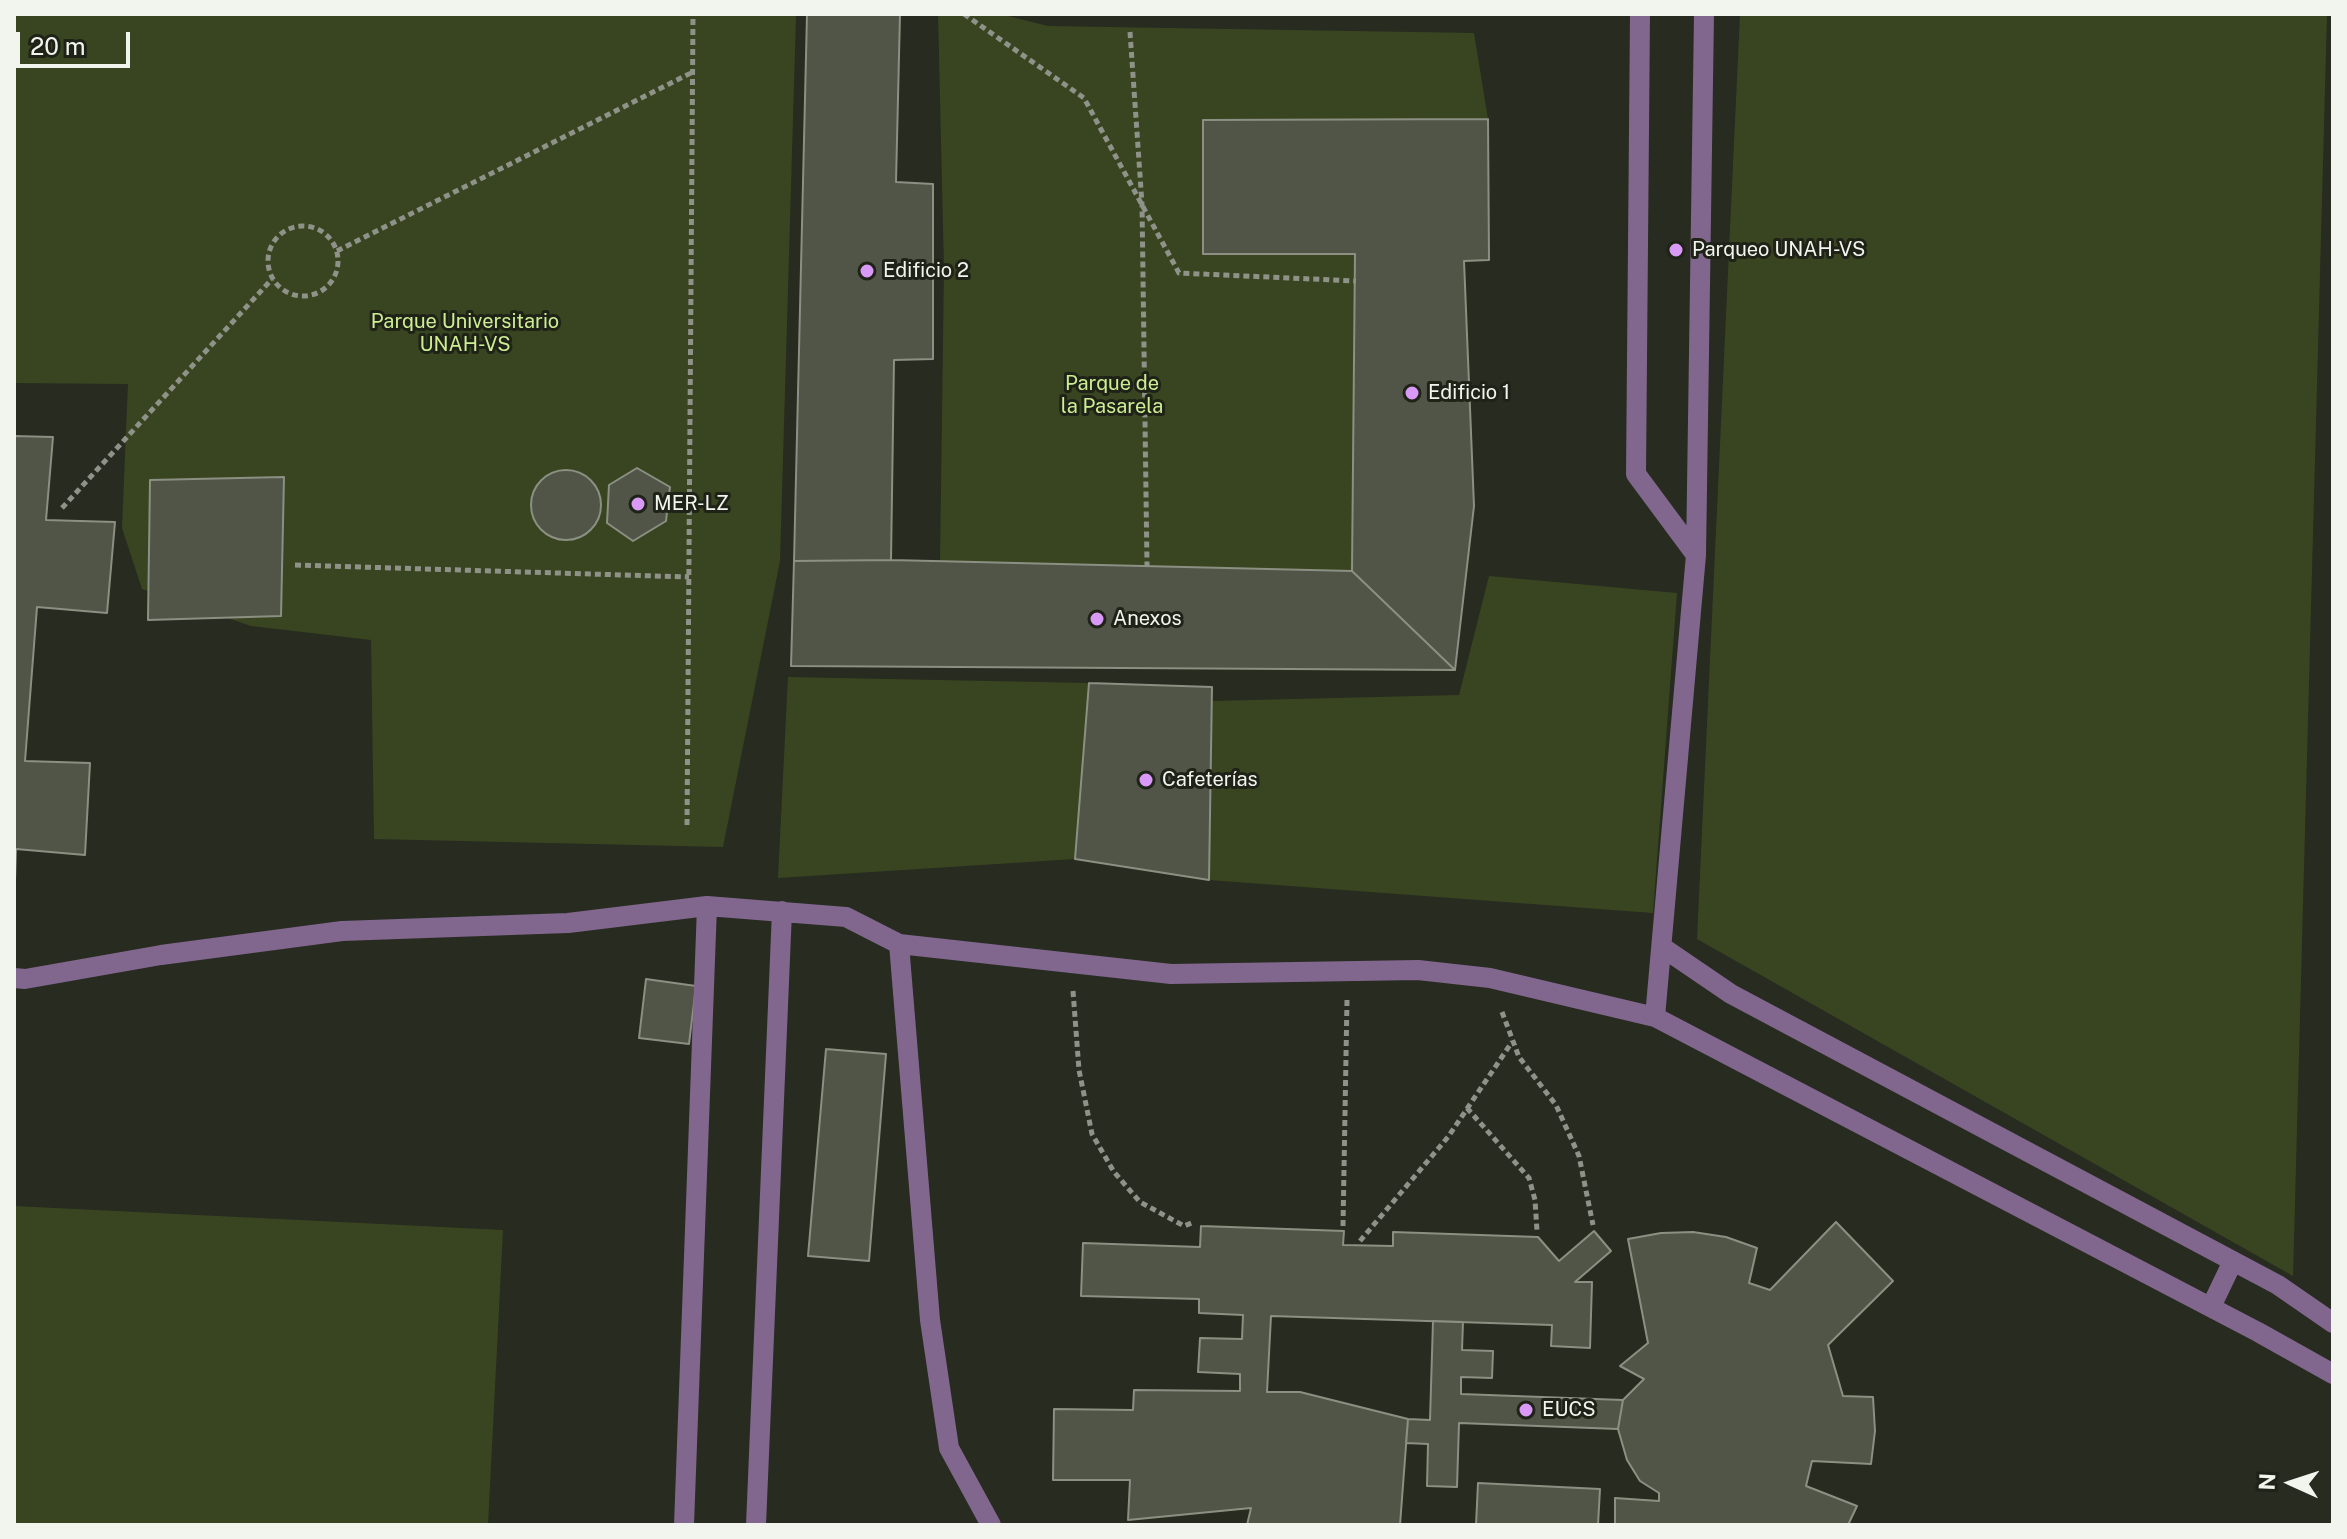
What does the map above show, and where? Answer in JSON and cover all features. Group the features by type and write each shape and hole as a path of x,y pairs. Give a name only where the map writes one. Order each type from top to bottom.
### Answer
{"lane":[{"path":"1640,14 1636,474 1696,555"},
{"path":"1655,1017 1696,555 1704,14"},
{"path":"684,1525 707,906"},
{"path":"14,978 25,979 161,955 342,931 568,923 707,906 846,917 899,944 1171,974 1418,970 1490,978 1655,1017 2211,1307 2333,1374"},
{"path":"756,1525 782,911"},
{"path":"899,944 930,1320 949,1448 991,1525"},
{"path":"1662,947 1731,994 2278,1285 2333,1323"},
{"path":"2211,1307 2233,1261"}],"path":[{"path":"687,825 693,14"},
{"path":"964,14 1084,98 1179,273 1356,281"},
{"path":"1130,32 1142,204 1147,566"},
{"path":"337,251 693,72"},
{"path":"300,225 323,232 337,251 336,274 322,292 299,297 279,288 272,279 268,255 279,235 289,228 300,225"},
{"path":"62,508 272,279"},
{"path":"295,565 689,577"},
{"path":"1071,962 1079,1070 1092,1134 1114,1172 1140,1202 1184,1226 1194,1222"},
{"path":"1343,1226 1347,971"},
{"path":"1490,978 1519,1057 1556,1105 1579,1156 1593,1225"},
{"path":"1360,1241 1448,1137 1512,1041"},
{"path":"1467,1108 1529,1178 1535,1200 1537,1231"}],"green space":[{"name":"Parque Universitario UNAH-VS","path":"14,14 796,16 780,561 723,847 374,839 371,640 251,626 142,589 122,528 128,384 14,383"},
{"name":"Parque de la Pasarela","path":"938,14 1000,14 1048,26 1474,33 1488,119 1203,120 1204,254 1355,254 1352,571 940,562 944,269"},
{"path":"1740,14 2327,14 2293,1276 1697,939"},
{"path":"1489,576 1677,593 1653,913 1209,880 1212,701 1459,695"},
{"path":"788,677 1089,683 1075,859 778,878"},
{"path":"14,1206 503,1230 488,1525 14,1525"}],"building":[{"name":"Edificio 2","path":"807,14 900,14 896,182 933,184 933,359 894,360 891,560 794,561"},
{"name":"Edificio 1","path":"1488,119 1489,260 1464,261 1474,506 1455,670 1352,571 1355,254 1203,254 1203,120"},
{"path":"14,436 53,437 46,520 115,522 107,613 37,607 25,761 90,763 85,855 16,849 14,912"},
{"name":"MER-LZ","path":"637,468 670,487 666,521 633,541 607,523 609,485"},
{"path":"573,470 595,485 601,505 599,519 591,530 580,538 559,540 541,530 533,519 531,498 541,480 552,472"},
{"path":"284,477 281,616 148,620 150,480"},
{"name":"Anexos","path":"891,560 1352,571 1455,670 791,666 794,561"},
{"name":"Cafeterías","path":"1089,683 1212,687 1209,880 1075,859"},
{"path":"646,979 696,986 689,1044 639,1038"},
{"path":"826,1049 886,1054 869,1261 808,1256"},
{"path":"1836,1222 1893,1281 1828,1345 1843,1396 1873,1397 1875,1431 1871,1464 1812,1461 1806,1486 1857,1506 1848,1525 1615,1525 1615,1498 1659,1501 1659,1493 1640,1481 1627,1460 1618,1429 1623,1400 1644,1379 1620,1366 1648,1343 1628,1239 1661,1233 1693,1232 1726,1237 1757,1248 1749,1283 1770,1290"},
{"path":"1201,1226 1344,1231 1343,1245 1393,1246 1393,1232 1538,1237 1559,1261 1594,1231 1611,1251 1575,1282 1592,1282 1590,1348 1551,1346 1552,1325 1271,1316 1267,1392 1300,1392 1408,1419 1400,1525 1247,1525 1251,1508 1128,1520 1130,1480 1053,1480 1054,1409 1133,1410 1134,1390 1240,1391 1240,1374 1198,1372 1200,1338 1242,1339 1243,1315 1199,1313 1199,1299 1081,1296 1083,1243 1200,1247"},
{"name":"EUCS","path":"1433,1321 1463,1322 1462,1350 1493,1351 1492,1378 1461,1377 1461,1394 1623,1400 1618,1429 1459,1423 1457,1487 1427,1486 1428,1444 1406,1443 1408,1419 1430,1420"},
{"path":"1478,1483 1600,1489 1598,1525 1476,1525"}],"place":[{"name":"Parqueo UNAH-VS","path":"1676,250"},
{"name":"Edificio 2","path":"867,271"},
{"name":"Edificio 1","path":"1412,393"},
{"name":"MER-LZ","path":"638,504"},
{"name":"Anexos","path":"1097,619"},
{"name":"Cafeterías","path":"1146,780"},
{"name":"EUCS","path":"1526,1410"}]}
